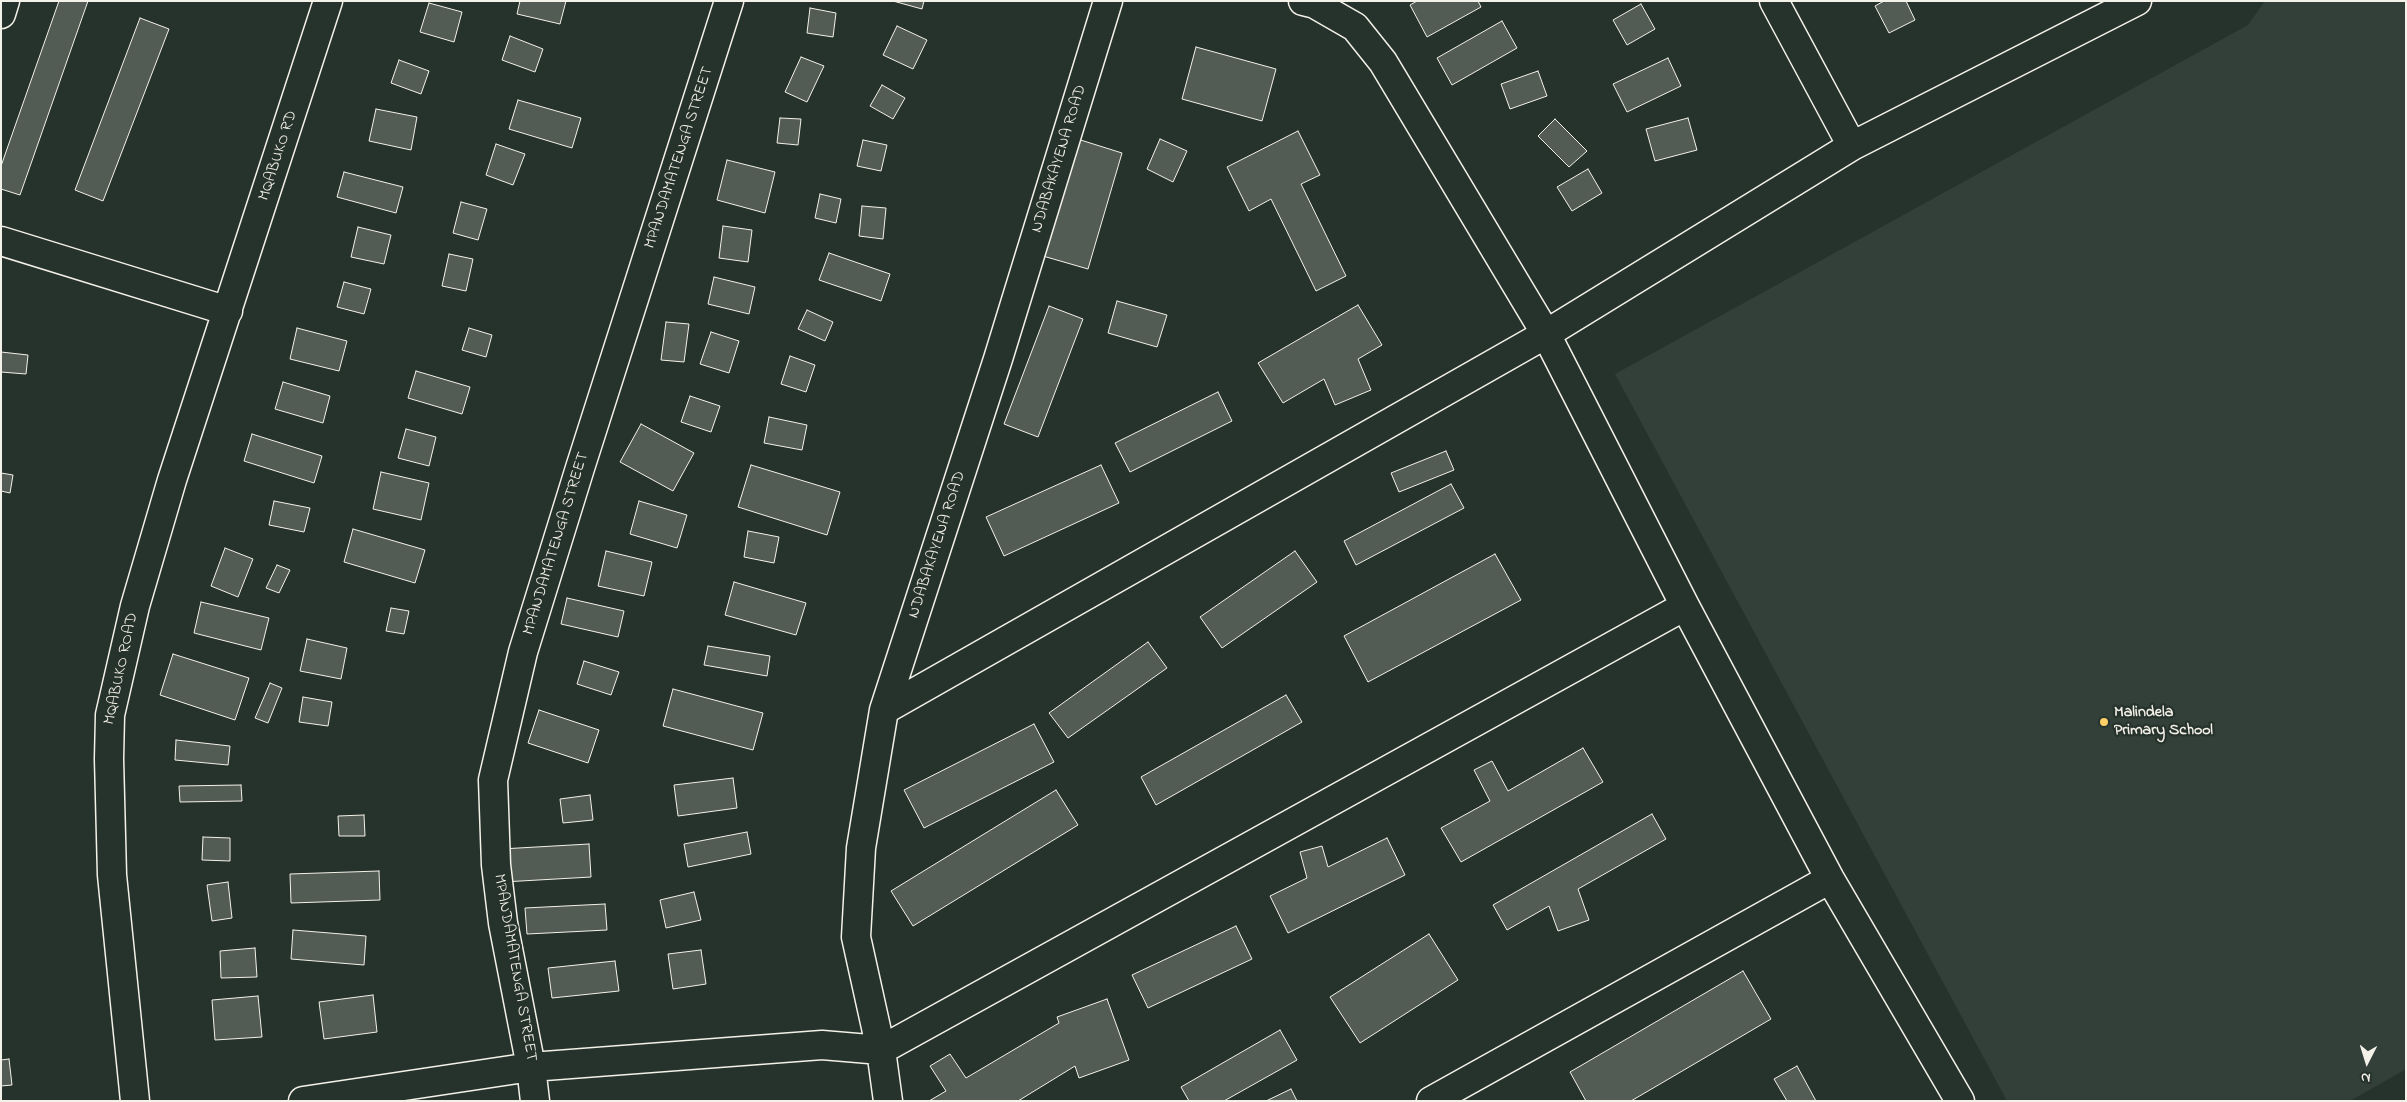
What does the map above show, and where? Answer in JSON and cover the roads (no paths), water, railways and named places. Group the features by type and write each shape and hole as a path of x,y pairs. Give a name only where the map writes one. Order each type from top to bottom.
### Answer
{"street":[{"path":"1,14 5,1"},
{"name":"MQABUKO RD","path":"228,311 328,1"},
{"name":"MPANDAMATENGA STREET","path":"535,1101 531,1067 503,923 496,865 493,780 503,731 526,643 729,1"},
{"name":"NDABAKAYENA ROAD","path":"888,1101 882,1050 856,937 861,848 884,710 995,369 1108,1"},
{"path":"1303,1 1315,4 1355,27 1383,62 1546,334 1684,606 1830,879 1960,1101"},
{"path":"1774,1 1852,146"},
{"path":"884,710 1546,334 1852,146 2137,1"},
{"path":"1,241 228,311"},
{"name":"MQABUKO ROAD","path":"135,1101 112,875 109,759 110,715 135,606 172,480 228,311"},
{"path":"303,1101 531,1067 822,1045 882,1050 1684,606"},
{"path":"1431,1101 1830,879"}],"place":[{"name":"Malindela Primary School","path":"2104,722"}]}
